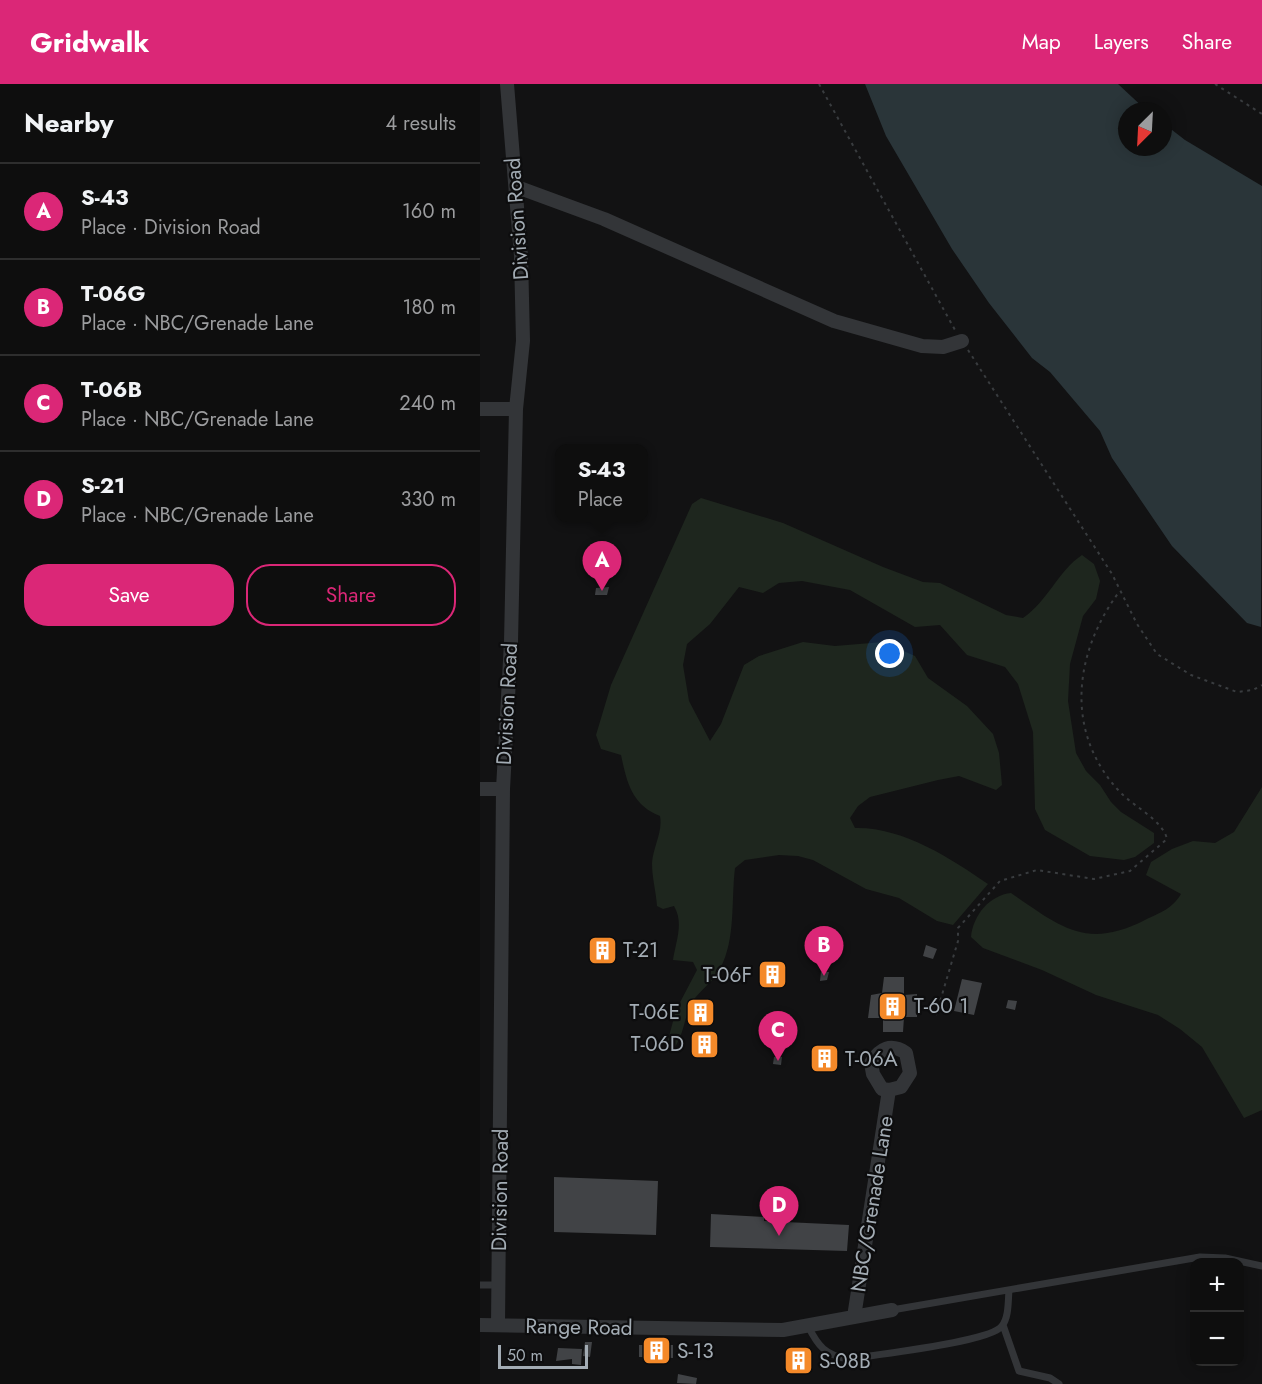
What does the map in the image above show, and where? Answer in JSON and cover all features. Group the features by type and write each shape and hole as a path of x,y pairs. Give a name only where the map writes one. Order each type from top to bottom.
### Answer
{"street":[{"name":"Division Road","path":"498,1326 503,789 511,642 516,409 523,341 516,187 507,84"},
{"path":"516,187 604,219 834,321 922,346 943,347 962,341"},
{"path":"480,409 516,409"},
{"path":"480,789 503,789"},
{"name":"NBC/Grenade Lane","path":"854,1317 889,1090"},
{"name":"Range Road","path":"480,1325 783,1330 892,1310"}],"lane":[{"path":"892,1310 1200,1257 1225,1258 1262,1266"},
{"path":"480,1285 498,1285"},
{"path":"1009,1290 1003,1325 1019,1371 1050,1378 1059,1384"},
{"path":"808,1326 823,1351 848,1359 974,1339 996,1332 1003,1325"}],"path":[{"path":"819,84 962,341 1120,591 1151,647 1170,664 1237,692 1253,690 1262,685"},
{"path":"1215,84 1262,114"},
{"path":"936,1015 958,941 957,930 1000,881 1037,870 1094,879 1130,871 1167,839 1166,834 1121,793 1106,774 1089,739 1082,708 1082,678 1088,646 1102,615 1120,591"}],"shaded area":[{"path":"865,84 1118,84 1137,102 1118,102 1118,156 1172,156 1172,130 1262,186 1261,627 1247,623 1172,546 1112,458 1100,431 1050,372 1032,358 989,303 952,249 886,136"},
{"path":"701,498 783,523 883,567 923,582 940,583 1006,615 1023,618 1032,611 1066,569 1082,555 1094,564 1100,581 1096,599 1083,616 1070,664 1068,701 1076,753 1086,771 1100,785 1111,802 1121,812 1154,833 1154,843 1135,857 1124,860 1090,856 1045,830 1035,809 1033,732 1018,684 1005,667 967,655 940,625 915,627 850,590 802,581 779,583 763,593 739,587 710,624 687,644 683,665 689,701 710,741 721,724 744,665 759,656 803,642 835,646 883,642 915,656 928,678 967,706 993,734 999,753 1002,785 996,790 959,776 938,780 870,797 858,806 850,818 855,828 891,833 925,846 988,884 953,925 937,921 899,898 866,889 813,860 779,855 745,860 735,868 731,933 725,957 717,974 691,1004 675,1047 667,1044 676,1010 697,970 693,962 673,960 678,932 677,912 674,906 663,909 657,906 652,863 660,828 660,816 643,806 637,799 629,784 621,755 601,749 596,735 611,685 692,504"},
{"path":"1262,787 1262,1110 1244,1118 1202,1047 1180,1029 1158,1015 1096,995 1042,970 983,948 971,937 975,921 984,908 996,898 1011,893 1060,924 1090,934 1124,929 1161,912 1170,907 1181,894 1146,875 1151,862 1172,849 1193,841 1215,843 1234,832"}],"building":[{"path":"609,587 607,595 595,595 596,588"},
{"name":"T-21","path":"603,937 607,961 601,963 597,939"},
{"path":"926,945 937,949 933,959 923,956"},
{"path":"821,972 829,972 827,980 820,981"},
{"name":"T-60 1","path":"884,977 904,977 904,995 917,994 917,1017 904,1017 903,1032 883,1032 883,1018 868,1018 871,995 882,993"},
{"path":"962,979 982,983 974,1015 954,1011"},
{"path":"1008,1000 1017,1001 1015,1010 1006,1008"},
{"name":"T-06D","path":"703,1039 710,1041 708,1049 701,1048"},
{"name":"T-06A","path":"820,1056 828,1056 827,1064 820,1063"},
{"path":"774,1057 782,1057 781,1065 773,1064"},
{"path":"554,1177 658,1181 656,1235 554,1232"},
{"path":"711,1214 764,1217 764,1221 849,1225 847,1251 710,1247"},
{"path":"585,1342 592,1342 590,1357 583,1356"},
{"name":"S-13","path":"639,1345 673,1345 673,1358 639,1357"},
{"path":"558,1348 582,1349 581,1365 572,1364 572,1359 556,1361"},
{"path":"678,1374 697,1378 696,1384 677,1383"}],"place":[{"name":"S-43","path":"602,591"},
{"name":"T-21","path":"602,950"},
{"name":"T-06F","path":"773,975"},
{"name":"T-06G","path":"824,976"},
{"name":"T-60 1","path":"893,1006"},
{"name":"T-06E","path":"701,1012"},
{"name":"T-06D","path":"705,1044"},
{"name":"T-06A","path":"824,1059"},
{"name":"T-06B","path":"778,1061"},
{"name":"S-21","path":"779,1236"},
{"name":"S-13","path":"656,1351"},
{"name":"S-08B","path":"798,1361"}]}
